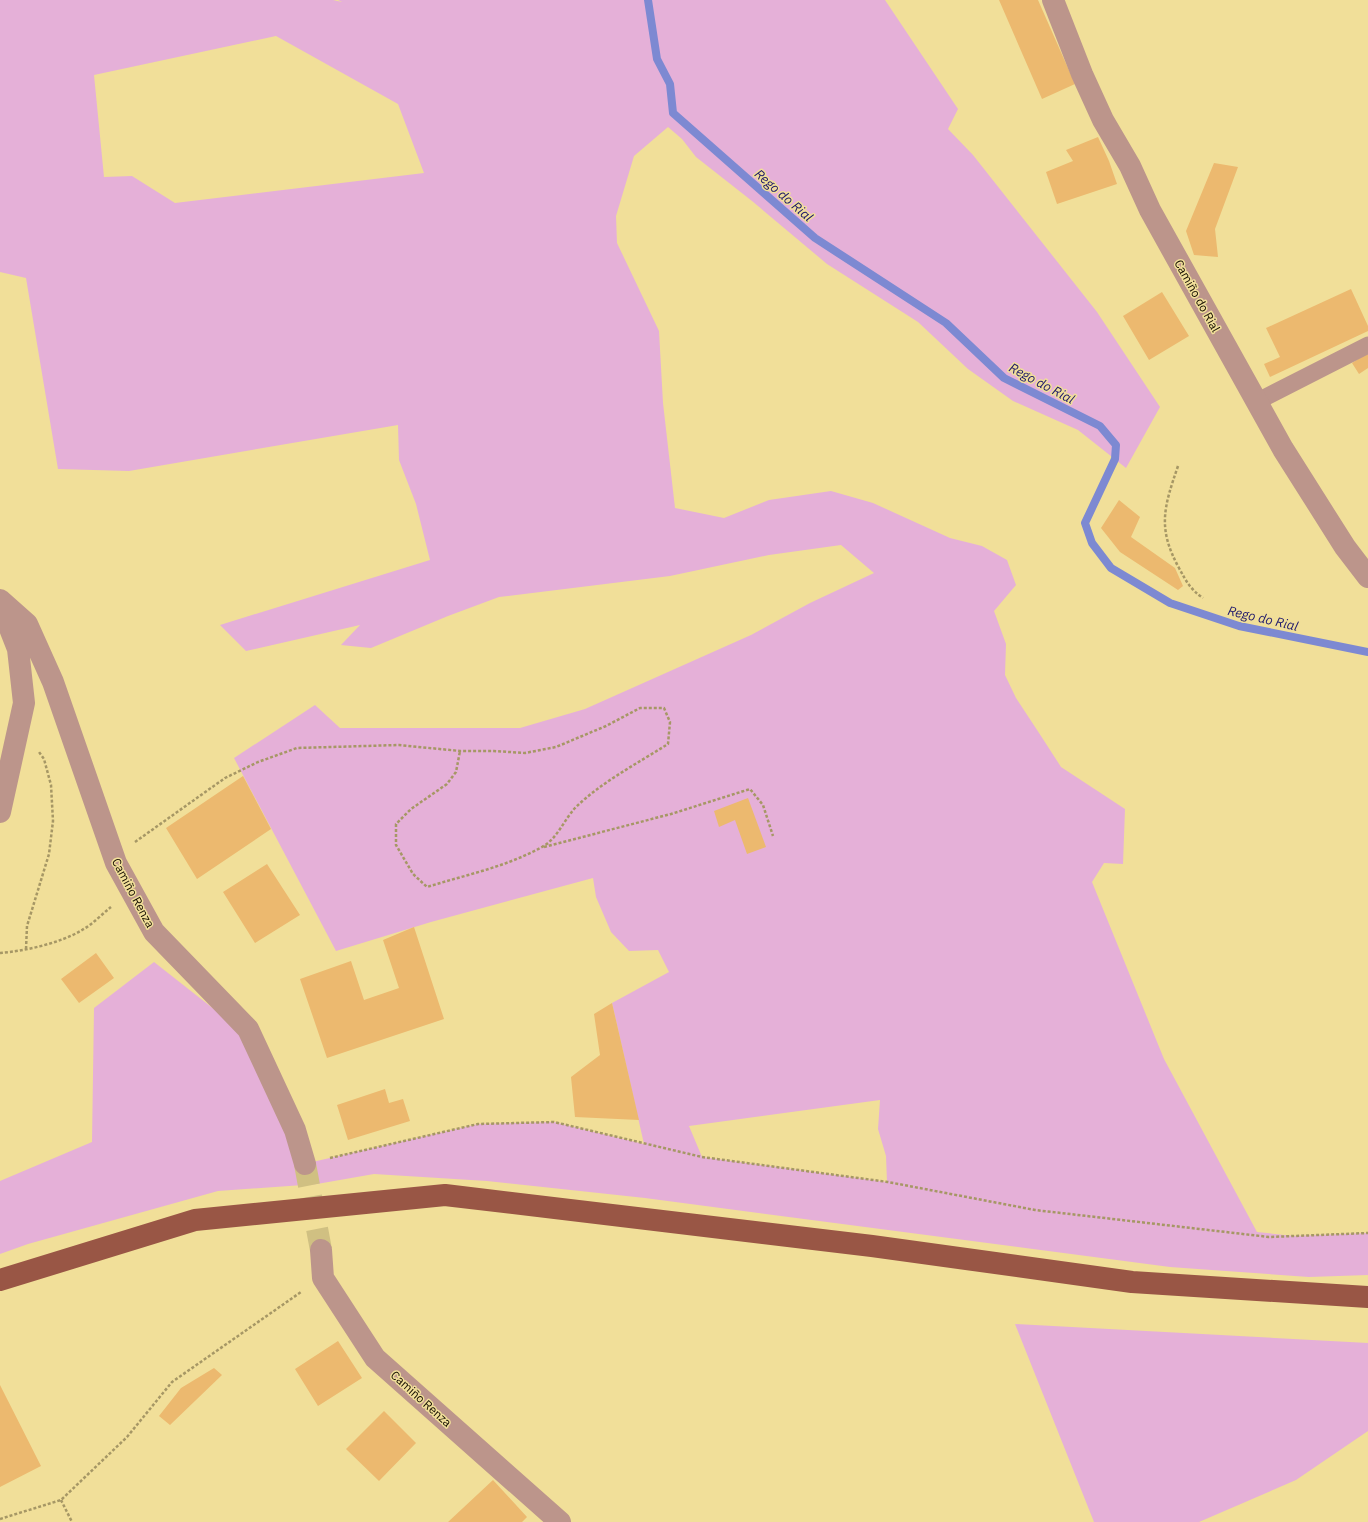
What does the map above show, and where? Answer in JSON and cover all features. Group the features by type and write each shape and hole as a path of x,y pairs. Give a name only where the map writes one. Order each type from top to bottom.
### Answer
{"main road":[{"path":"0,1280 195,1220 445,1195 880,1247 1132,1282 1368,1297"}],"street":[{"name":"Camiño do Rial","path":"1053,0 1082,74 1103,120 1130,166 1150,210 1283,449 1345,547 1368,577"},
{"name":"Camiño Renza","path":"0,602 18,649 24,703 0,812"},
{"name":"Camiño Renza","path":"0,602 27,624 42,656 53,682 116,864 154,932 248,1029 295,1130 305,1164"},
{"name":"Camiño Renza","path":"321,1250 323,1278 375,1358 560,1522"}],"lane":[{"path":"1256,402 1368,346"}],"path":[{"path":"1178,466 1168,496 1165,514 1165,535 1169,551 1191,589 1203,598"},
{"path":"116,864 128,847 224,778 258,762 297,748 399,745 460,751 525,753 556,748 606,726 640,708 664,708 670,722 668,744 613,779 575,808 558,831 543,847"},
{"path":"16,738 33,743 44,759 51,785 53,821 49,854 27,926 26,949"},
{"path":"460,751 456,772 447,784 411,809 396,824 396,845 413,874 427,887 491,869 543,847 684,810 750,789 762,805 773,836"},
{"path":"0,953 26,949 49,943 82,930 117,902 130,888"},
{"path":"305,1164 478,1124 554,1122 702,1157 888,1182 1035,1210 1269,1237 1368,1233"},
{"path":"0,1519 61,1500 127,1437 172,1382 323,1278"},
{"path":"61,1500 72,1522"}],"shaded area":[{"path":"0,0 333,0 342,2 338,0 885,0 958,109 948,129 973,155 1097,312 1160,407 1126,468 1078,430 1013,401 968,369 918,322 827,264 752,201 696,157 682,139 668,127 634,156 616,216 617,243 659,331 663,403 675,508 724,518 769,500 831,491 873,503 950,538 982,546 1007,560 1016,585 994,611 1006,644 1005,675 1016,698 1061,767 1125,809 1123,864 1104,863 1092,882 1164,1059 1257,1232 1294,1236 1368,1233 1368,1275 1309,1277 1170,1267 645,1198 487,1181 374,1174 317,1184 218,1191 28,1244 0,1254 0,1181 92,1142 94,1008 154,962 238,1028 308,1163 478,1124 554,1122 644,1144 612,1003 669,972 658,950 629,951 611,932 596,897 593,878 431,922 336,951 234,758 315,705 340,728 520,728 585,709 751,635 810,603 874,573 841,545 769,555 670,576 499,597 448,616 371,648 341,645 360,625 246,651 220,625 430,560 416,504 399,460 398,425 129,471 58,469 26,278 0,272","holes":["276,36 398,104 424,173 175,203 132,176 104,177 94,75","880,1100 878,1129 886,1156 887,1182 702,1157 689,1126"]},
{"path":"1015,1324 1368,1343 1368,1431 1296,1480 1199,1522 1094,1522"}],"building":[{"path":"999,0 1038,0 1075,84 1042,99"},
{"path":"1098,137 1109,161 1117,184 1057,204 1046,172 1073,161 1066,150"},
{"path":"1214,163 1238,167 1215,229 1218,257 1194,255 1186,231"},
{"path":"1351,289 1368,326 1368,331 1270,377 1264,364 1280,357 1266,328"},
{"path":"1162,292 1189,336 1149,360 1123,316"},
{"path":"1368,353 1368,368 1359,374 1352,363"},
{"path":"1119,500 1140,517 1131,537 1175,568 1183,586 1178,590 1120,552 1101,528"},
{"path":"243,776 271,829 197,879 166,828"},
{"path":"748,798 766,847 747,854 735,820 719,827 714,811"},
{"path":"267,864 300,915 255,943 223,892"},
{"path":"414,927 444,1019 327,1058 300,979 351,961 364,1000 399,988 383,940"},
{"path":"96,953 114,978 79,1003 61,979"},
{"path":"612,1003 639,1120 575,1117 571,1077 600,1055 594,1014"},
{"path":"385,1089 389,1103 403,1099 410,1121 348,1140 337,1105"},
{"path":"338,1341 362,1378 318,1406 295,1369"},
{"path":"214,1368 222,1375 170,1425 159,1416 181,1388"},
{"path":"0,1385 41,1466 0,1487"},
{"path":"384,1411 416,1443 379,1481 346,1449"},
{"path":"493,1480 527,1517 522,1522 448,1522"}],"waterway":[{"name":"Rego do Rial","path":"648,0 657,59 670,84 673,113 815,238 946,323 1004,378 1100,426 1116,445 1115,459 1085,523 1092,543 1111,568 1170,603 1239,626 1368,652"}],"tunnel":[{"path":"305,1164 321,1250"}]}
